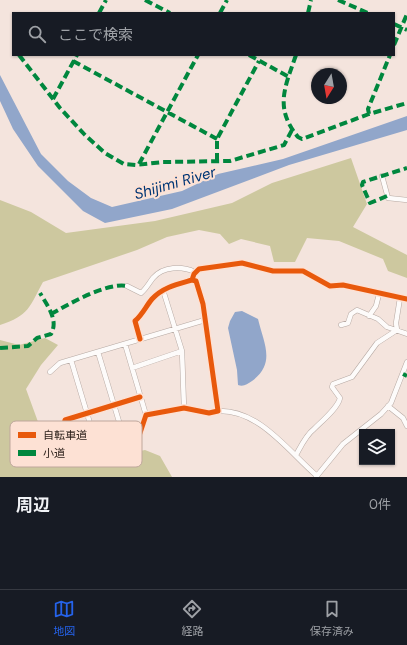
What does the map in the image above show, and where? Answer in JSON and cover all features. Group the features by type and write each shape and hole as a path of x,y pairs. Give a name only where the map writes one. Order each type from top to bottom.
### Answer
{"street":[{"path":"382,176 388,198 407,200"},
{"path":"192,280 195,272 199,269 242,262 273,271 302,271 330,286 343,285 407,299"},
{"path":"127,286 141,293 154,277 165,270 175,268 195,272"},
{"path":"140,339 135,321 145,311 152,299 163,290 192,280"},
{"path":"192,280 196,281 205,320 218,411"},
{"path":"163,290 182,351 184,408"},
{"path":"369,316 376,306 379,294"},
{"path":"397,330 396,323 400,298"},
{"path":"341,325 348,323 353,311 357,310 378,319 387,327 407,334"},
{"path":"50,372 60,363 205,320"},
{"path":"296,454 298,448 313,429 322,423 339,404 340,398 332,387 333,384 352,377 377,344 397,330"},
{"path":"125,344 146,416 142,428"},
{"path":"132,368 182,351"},
{"path":"98,352 119,421"},
{"path":"71,360 89,421"},
{"path":"146,416 184,408 209,413 224,411 252,419 263,426 296,454 317,477 343,444 388,406 395,396 407,362"},
{"path":"65,421 140,397"},
{"path":"388,406 403,418 407,426"}],"shaded area":[{"path":"351,158 367,204 353,227 407,255 407,278 388,271 383,259 339,241 307,238 295,262 274,262 270,246 241,239 229,244 220,234 199,230 167,237 137,250 43,282 28,309 23,314 10,322 0,325 0,200 31,212 66,233 155,221 232,203 272,183"},
{"path":"45,338 58,345 41,365 26,389 38,421 10,421 10,467 142,467 142,451 145,450 160,456 172,477 0,477 0,340 19,345"}],"water":[{"path":"0,75 41,154 68,181 91,198 112,207 182,191 218,174 283,159 407,116 407,130 289,165 172,209 105,223 83,211 38,166 13,129 0,101"},
{"path":"242,311 258,319 265,345 266,360 264,367 259,374 252,381 242,386 238,385 237,370 228,328 235,312"}],"marked path":[{"path":"100,12 106,0"},
{"path":"145,0 168,12"},
{"path":"221,12 227,0"},
{"path":"308,12 311,0"},
{"path":"338,0 366,12"},
{"path":"395,43 407,14"},
{"path":"395,24 407,30"},
{"path":"20,56 60,108 85,135 105,153 124,164 136,165 163,162 230,161 284,145 292,130"},
{"path":"53,99 76,56"},
{"path":"139,164 197,56"},
{"path":"251,56 289,77"},
{"path":"296,56 285,87 284,107 286,116 291,126 298,137 302,139 369,114 407,103"},
{"path":"369,114 368,109 390,56"},
{"path":"73,61 217,139"},
{"path":"217,161 217,139 259,61"},
{"path":"387,196 370,203 362,185 363,182 407,168"},
{"path":"51,314 99,290 109,287 127,286"},
{"path":"0,348 28,346 37,338 51,334 54,323 53,318 40,293"},
{"path":"403,374 407,376"}],"cycle path":[{"path":"192,280 194,274 199,269 242,263 273,271 303,271 330,286 343,285 407,299"},
{"path":"140,339 135,321 152,299 171,286 192,280 196,281 203,304 218,411 209,413 184,408 146,415 142,427"},
{"path":"65,421 140,397"}],"water label":[{"name":"Shijimi River","path":"175,183"}]}
